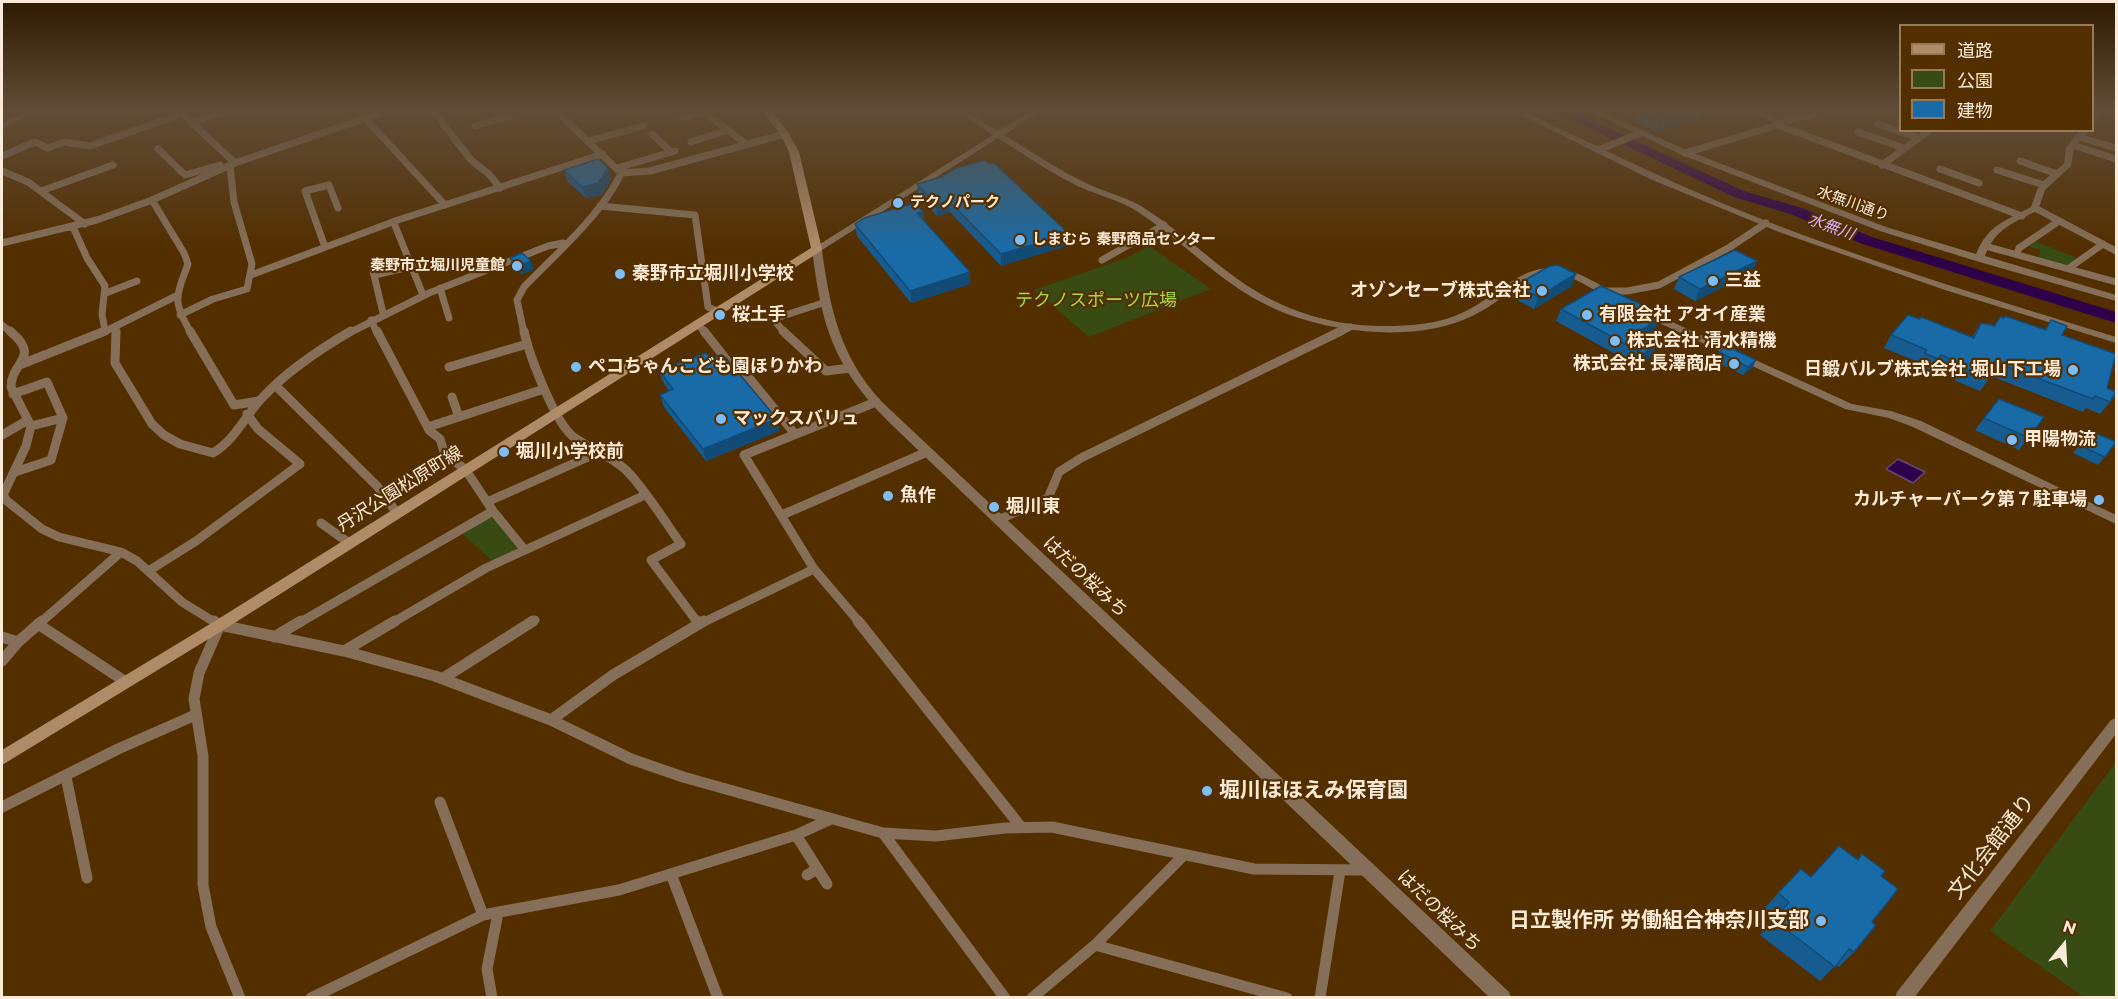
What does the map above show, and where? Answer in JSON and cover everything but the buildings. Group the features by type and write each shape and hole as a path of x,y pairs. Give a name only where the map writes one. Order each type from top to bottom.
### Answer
{"main road":[{"name":"はだの桜みち","path":"795,156 817,249"},
{"name":"丹沢公園松原町線","path":"2,758 220,625 817,249"}],"street":[{"path":"165,156 185,175 255,156"},
{"path":"180,315 213,299 247,289 251,274 250,255 234,202 233,163 225,156"},
{"path":"400,156 445,205"},
{"path":"467,156 489,174 500,188"},
{"path":"251,274 398,220 598,156"},
{"path":"605,156 619,171 620,179 600,206 519,295 518,310 527,344 544,389 573,437 597,453 611,458 627,471 681,544 651,560 699,624"},
{"path":"619,171 663,156"},
{"path":"619,171 650,171 705,156"},
{"path":"817,249 965,156"},
{"path":"1035,156 1080,183 1124,200 1164,225 1256,297 1297,314 1350,327 1401,328 1459,318 1478,309 1536,273 1548,270 1566,273 1848,407 1892,415 1917,424 2116,520"},
{"path":"1615,156 1674,186 1766,223 1951,290 2116,340"},
{"name":"水無川通り","path":"1692,156 1872,225 1979,259 2116,298"},
{"path":"1859,156 2022,216"},
{"path":"1882,165 1894,156"},
{"path":"1979,259 1995,230 2035,208 2044,185 2068,164 2069,156"},
{"path":"2019,161 2057,174"},
{"path":"2,243 85,224 152,200 233,163"},
{"path":"41,191 113,165"},
{"path":"1940,169 1979,183"},
{"path":"1997,170 2044,185"},
{"path":"2,171 28,182 85,224"},
{"path":"1954,191 1969,179"},
{"path":"325,247 305,191 329,185 338,207"},
{"path":"152,200 184,253 188,264 176,296 180,315 234,405 259,401"},
{"path":"600,206 695,215 708,307 717,311"},
{"path":"2035,208 2116,251"},
{"path":"2017,254 2019,248 2059,221"},
{"path":"394,223 423,295"},
{"path":"1601,291 1639,289 1659,285 1730,247 1766,223"},
{"path":"1102,260 1119,253 1141,235 1164,225"},
{"path":"72,227 87,258 105,286 102,314 105,331"},
{"path":"115,327 117,346 113,356 115,363 157,431 182,445 213,453 224,446 247,414 275,385 318,352 371,320 440,288 548,246 564,243"},
{"path":"2069,268 2103,244"},
{"path":"1985,246 2116,282"},
{"name":"はだの桜みち","path":"817,249 826,302 839,345 850,368 876,402 998,520 1371,870 1503,998"},
{"path":"383,313 374,273 413,266"},
{"path":"106,293 137,281"},
{"path":"440,288 449,318"},
{"path":"22,364 85,341 176,296"},
{"path":"826,302 773,319 826,371 850,368"},
{"path":"371,320 402,384 428,427 440,439 445,455 465,469 493,511 524,549"},
{"path":"698,324 729,363 741,368 795,434"},
{"path":"2,325 23,342 26,350 22,364 11,379 2,383"},
{"path":"998,520 1048,498 1054,487 1054,478 1059,472 1081,458 1350,327"},
{"path":"449,367 527,344"},
{"path":"11,379 13,394 30,423 26,446 2,495 7,501 42,529 59,537 121,552 150,570 182,602 220,625 344,651 442,679 551,720 631,759 683,777 829,820 883,833 936,836 1021,827 1052,827 1183,856 1254,868 1371,870"},
{"path":"13,394 46,382 63,418 51,460 15,472"},
{"path":"275,385 376,486 397,513"},
{"path":"428,427 544,389"},
{"path":"452,397 459,417"},
{"path":"876,402 744,455 814,569 879,646 1021,827"},
{"path":"150,570 205,534 300,464 258,429 247,414"},
{"path":"2,435 30,423 63,418"},
{"path":"782,515 927,452"},
{"path":"487,502 597,453"},
{"path":"344,651 456,585 524,549 645,495"},
{"path":"274,637 493,511"},
{"path":"321,523 349,543"},
{"path":"2,662 18,642 121,552"},
{"path":"551,720 631,662 699,624 814,569"},
{"path":"442,679 535,620"},
{"path":"38,624 126,682"},
{"path":"220,625 199,674 195,688 194,716 203,750 205,794 202,859 205,904 211,930 240,998"},
{"path":"2,637 18,642"},
{"path":"2,807 118,749 194,716"},
{"name":"文化会館通り","path":"1903,998 2116,724"},
{"path":"66,777 87,878"},
{"path":"440,802 483,915"},
{"path":"311,998 483,915 619,890 796,835 829,820"},
{"path":"883,833 1005,998"},
{"path":"796,835 812,872 827,884"},
{"path":"1032,998 1095,945 1183,856"},
{"path":"1320,998 1340,871"},
{"path":"671,874 718,998"},
{"path":"492,998 487,969 498,913"},
{"path":"1095,945 1287,998"}],"green space":[{"path":"2034,241 2078,258 2067,265 2039,258 2040,250 2028,246"},
{"name":"テクノスポーツ広場","path":"1149,246 1211,289 1089,337 1034,290 1126,258"},
{"path":"489,517 494,518 517,547 515,551 493,561 461,533"},
{"path":"2116,762 2116,997 2084,997 1990,931"}],"shaded area":[{"path":"1898,459 1925,472 1913,483 1886,469"}],"waterway":[{"name":"水無川","path":"1656,156 1739,194 1796,211 1866,240 2116,318"}],"place":[{"name":"テクノパーク","path":"898,203"},
{"name":"しまむら 秦野商品センター","path":"1020,240"},
{"name":"秦野市立堀川児童館","path":"517,266"},
{"name":"秦野市立堀川小学校","path":"620,274"},
{"name":"三益","path":"1713,281"},
{"name":"オゾンセーブ株式会社","path":"1542,291"},
{"name":"桜土手","path":"720,315"},
{"name":"有限会社 アオイ産業","path":"1587,315"},
{"name":"株式会社 清水精機","path":"1615,341"},
{"name":"株式会社 長澤商店","path":"1734,364"},
{"name":"ペコちゃんこども園ほりかわ","path":"576,367"},
{"name":"日鍛バルブ株式会社 堀山下工場","path":"2073,370"},
{"name":"マックスバリュ","path":"721,419"},
{"name":"甲陽物流","path":"2012,440"},
{"name":"堀川小学校前","path":"504,452"},
{"name":"魚作","path":"888,496"},
{"name":"カルチャーパーク第７駐車場","path":"2099,500"},
{"name":"堀川東","path":"994,507"},
{"name":"堀川ほほえみ保育園","path":"1207,791"},
{"name":"日立製作所 労働組合神奈川支部","path":"1821,921"}]}
